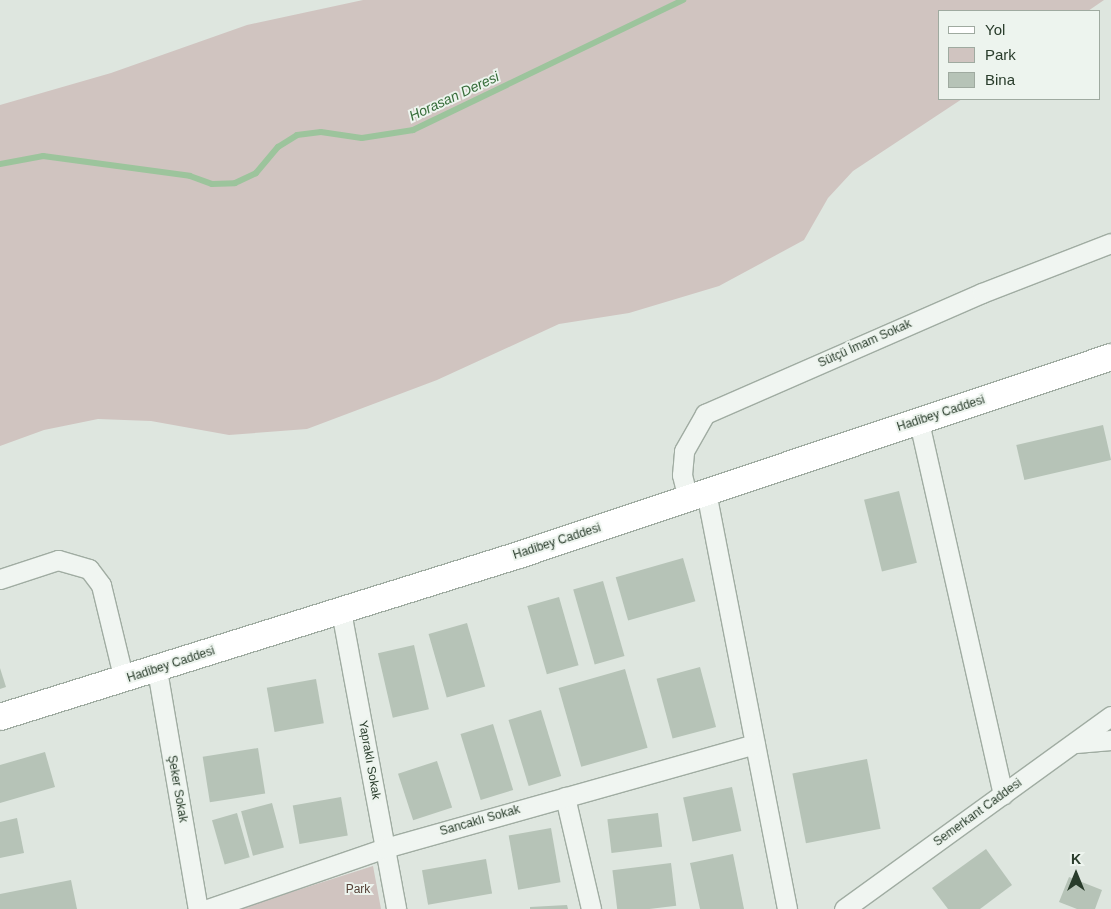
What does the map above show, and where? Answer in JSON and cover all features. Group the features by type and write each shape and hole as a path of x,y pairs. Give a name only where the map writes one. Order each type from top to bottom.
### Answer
{"main road":[{"name":"Hadibey Caddesi","path":"0,717 157,670 697,496 1111,357"}],"street":[{"name":"Sütçü İmam Sokak","path":"787,909 755,744 697,496 682,476 684,451 705,414 982,292 1111,243"},
{"path":"918,422 1003,795"},
{"path":"0,579 58,560 89,569 101,585 124,680"},
{"name":"Yapraklı Sokak","path":"341,611 396,909"},
{"name":"Şeker Sokak","path":"157,670 198,909"},
{"name":"Semerkant Caddesi","path":"844,909 1075,744 1111,716"},
{"path":"1075,744 1111,740"},
{"name":"Sancaklı Sokak","path":"208,909 384,848 755,744"},
{"path":"565,797 591,909"}],"green space":[{"path":"363,0 1104,0 1089,10 938,10 938,100 960,100 853,171 828,198 804,240 719,286 629,313 559,324 437,380 307,429 229,435 151,421 98,419 44,430 0,446 0,105 111,73 247,25"},
{"name":"Park","path":"373,866 381,909 238,909"}],"building":[{"path":"1103,425 1111,460 1024,480 1016,445"},
{"path":"899,491 917,563 882,572 864,500"},
{"path":"683,558 695,601 628,621 616,577"},
{"path":"603,581 624,656 595,665 573,590"},
{"path":"559,597 579,665 547,674 527,606"},
{"path":"467,623 485,686 447,697 429,634"},
{"path":"414,645 429,709 393,718 378,653"},
{"path":"700,667 716,727 673,739 657,679"},
{"path":"0,668 6,687 0,689"},
{"path":"625,669 648,748 581,767 559,688"},
{"path":"316,679 324,723 275,732 267,688"},
{"path":"541,710 561,776 529,786 508,720"},
{"path":"493,724 513,790 481,800 460,734"},
{"path":"258,748 265,793 210,802 203,757"},
{"path":"45,752 55,787 0,803 0,765"},
{"path":"867,759 881,829 806,843 792,774"},
{"path":"437,761 452,808 413,820 398,774"},
{"path":"732,787 741,831 692,841 683,797"},
{"path":"341,797 348,835 300,844 293,806"},
{"path":"272,803 284,847 253,856 241,811"},
{"path":"237,813 250,857 225,864 212,820"},
{"path":"658,813 662,847 612,853 607,819"},
{"path":"17,818 24,853 0,858 0,822"},
{"path":"551,828 561,882 518,890 509,835"},
{"path":"986,849 1012,885 980,909 948,909 932,888"},
{"path":"733,854 744,909 700,909 690,863"},
{"path":"486,859 492,893 428,905 422,870"},
{"path":"671,863 676,906 649,909 617,909 612,870"},
{"path":"1069,877 1102,890 1095,909 1077,909 1059,902"},
{"path":"71,880 77,909 0,909 0,894"},
{"path":"567,905 568,909 530,909 530,907"}],"waterway":[{"name":"Horasan Deresi","path":"0,164 43,156 190,176 212,184 235,183 256,173 278,147 297,135 321,132 362,138 413,130 683,0"}]}
